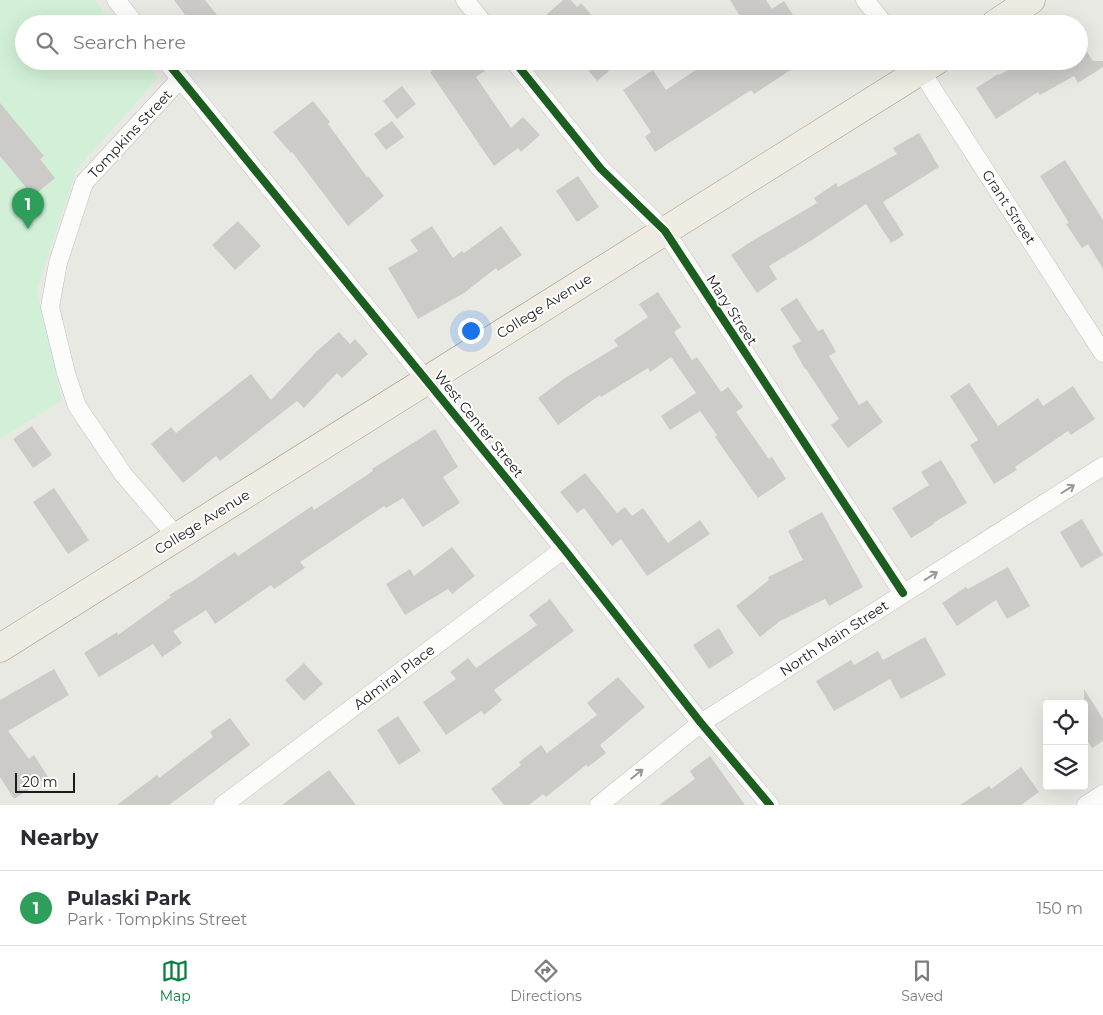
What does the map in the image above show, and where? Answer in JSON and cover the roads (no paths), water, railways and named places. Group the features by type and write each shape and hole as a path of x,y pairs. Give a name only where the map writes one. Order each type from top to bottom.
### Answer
{"main road":[{"path":"1008,15 1031,0"},
{"name":"College Avenue","path":"0,648 178,538 915,70"}],"street":[{"path":"116,0 128,15"},
{"path":"465,0 477,15"},
{"path":"865,0 877,15"},
{"name":"West Center Street","path":"173,70 564,549 701,723 770,805"},
{"name":"Mary Street","path":"521,70 602,169 665,230 903,593"},
{"name":"Grant Street","path":"928,70 1103,353"},
{"name":"Tompkins Street","path":"178,538 123,474 76,406 66,374 50,307 58,263 84,183 180,79"},
{"name":"North Main Street","path":"599,805 701,723 1103,466"},
{"name":"Admiral Place","path":"223,805 564,549"},
{"path":"1086,805 1103,794"}],"place":[{"name":"Pulaski Park","path":"28,229"}]}
